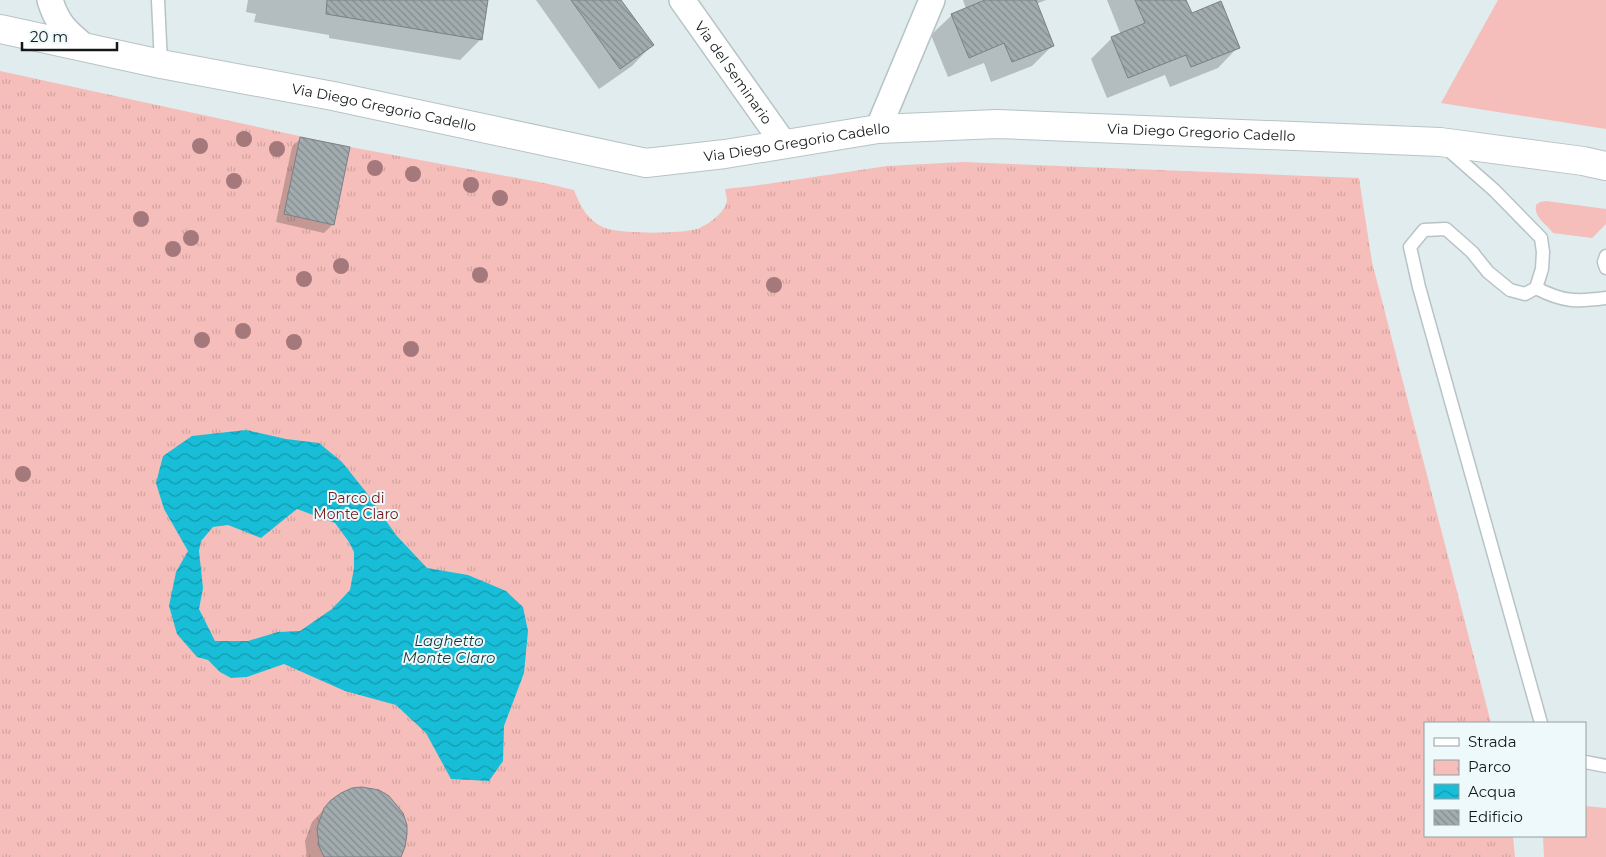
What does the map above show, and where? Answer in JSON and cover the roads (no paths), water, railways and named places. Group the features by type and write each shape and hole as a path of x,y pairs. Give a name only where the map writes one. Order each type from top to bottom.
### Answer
{"street":[{"path":"50,0 55,17 68,33 85,47"},
{"name":"Via del Seminario","path":"682,0 784,144"},
{"path":"878,129 932,0"},
{"name":"Via Diego Gregorio Cadello","path":"0,29 161,64 333,96 646,163 878,129 997,124 1440,142 1606,166"}],"lane":[{"path":"158,0 161,64"},
{"path":"1440,142 1494,190 1541,238 1543,252 1542,269 1536,288 1525,294 1510,290 1488,272 1472,252 1446,230 1424,230 1410,247 1421,296 1541,722"},
{"path":"1606,256 1604,262 1606,268"},
{"path":"1536,288 1558,298 1576,302 1606,298"},
{"path":"1586,762 1606,766"}],"water":[{"name":"Laghetto Monte Claro","path":"246,430 286,439 319,443 342,462 396,535 427,568 468,575 506,591 523,607 528,631 524,673 504,726 503,761 489,781 451,779 426,733 396,705 345,691 284,664 247,677 231,678 220,672 208,660 197,657 177,634 169,606 176,572 188,551 164,509 156,483 163,456 192,436","holes":["297,509 335,523 354,552 354,568 350,590 332,609 300,631 278,632 248,641 215,641 199,609 203,588 199,551 201,541 213,527 228,525 261,538"]}],"park label":[{"name":"Parco di Monte Claro","path":"356,506"}]}
